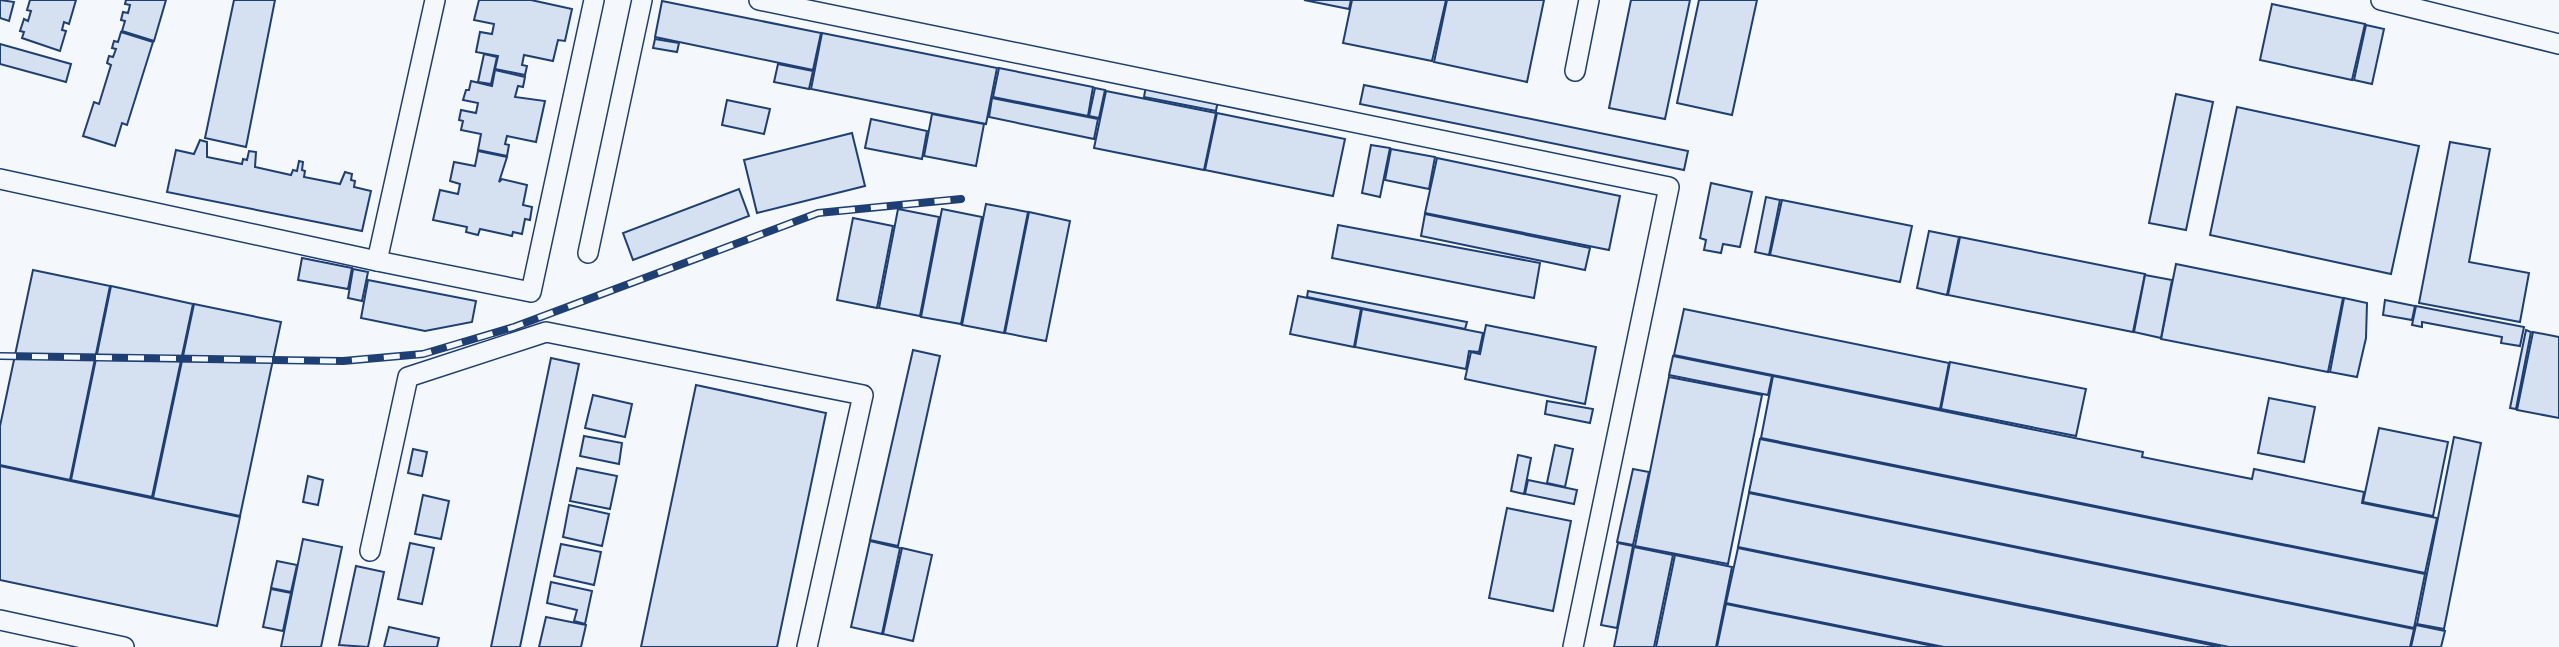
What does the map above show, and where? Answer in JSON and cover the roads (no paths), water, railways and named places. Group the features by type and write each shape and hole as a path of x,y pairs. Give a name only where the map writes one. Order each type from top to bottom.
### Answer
{"street":[{"path":"377,261 435,0"},
{"path":"0,179 531,292 594,0"},
{"path":"587,253 642,0"},
{"path":"759,0 1669,187 1573,647"},
{"path":"1575,71 1589,0"},
{"path":"2381,0 2559,44"},
{"path":"370,551 408,377 546,332 863,396 807,647"},
{"path":"0,620 124,647"}],"railway":[{"path":"0,356 343,361 423,354 514,327 818,213 961,199"}]}
